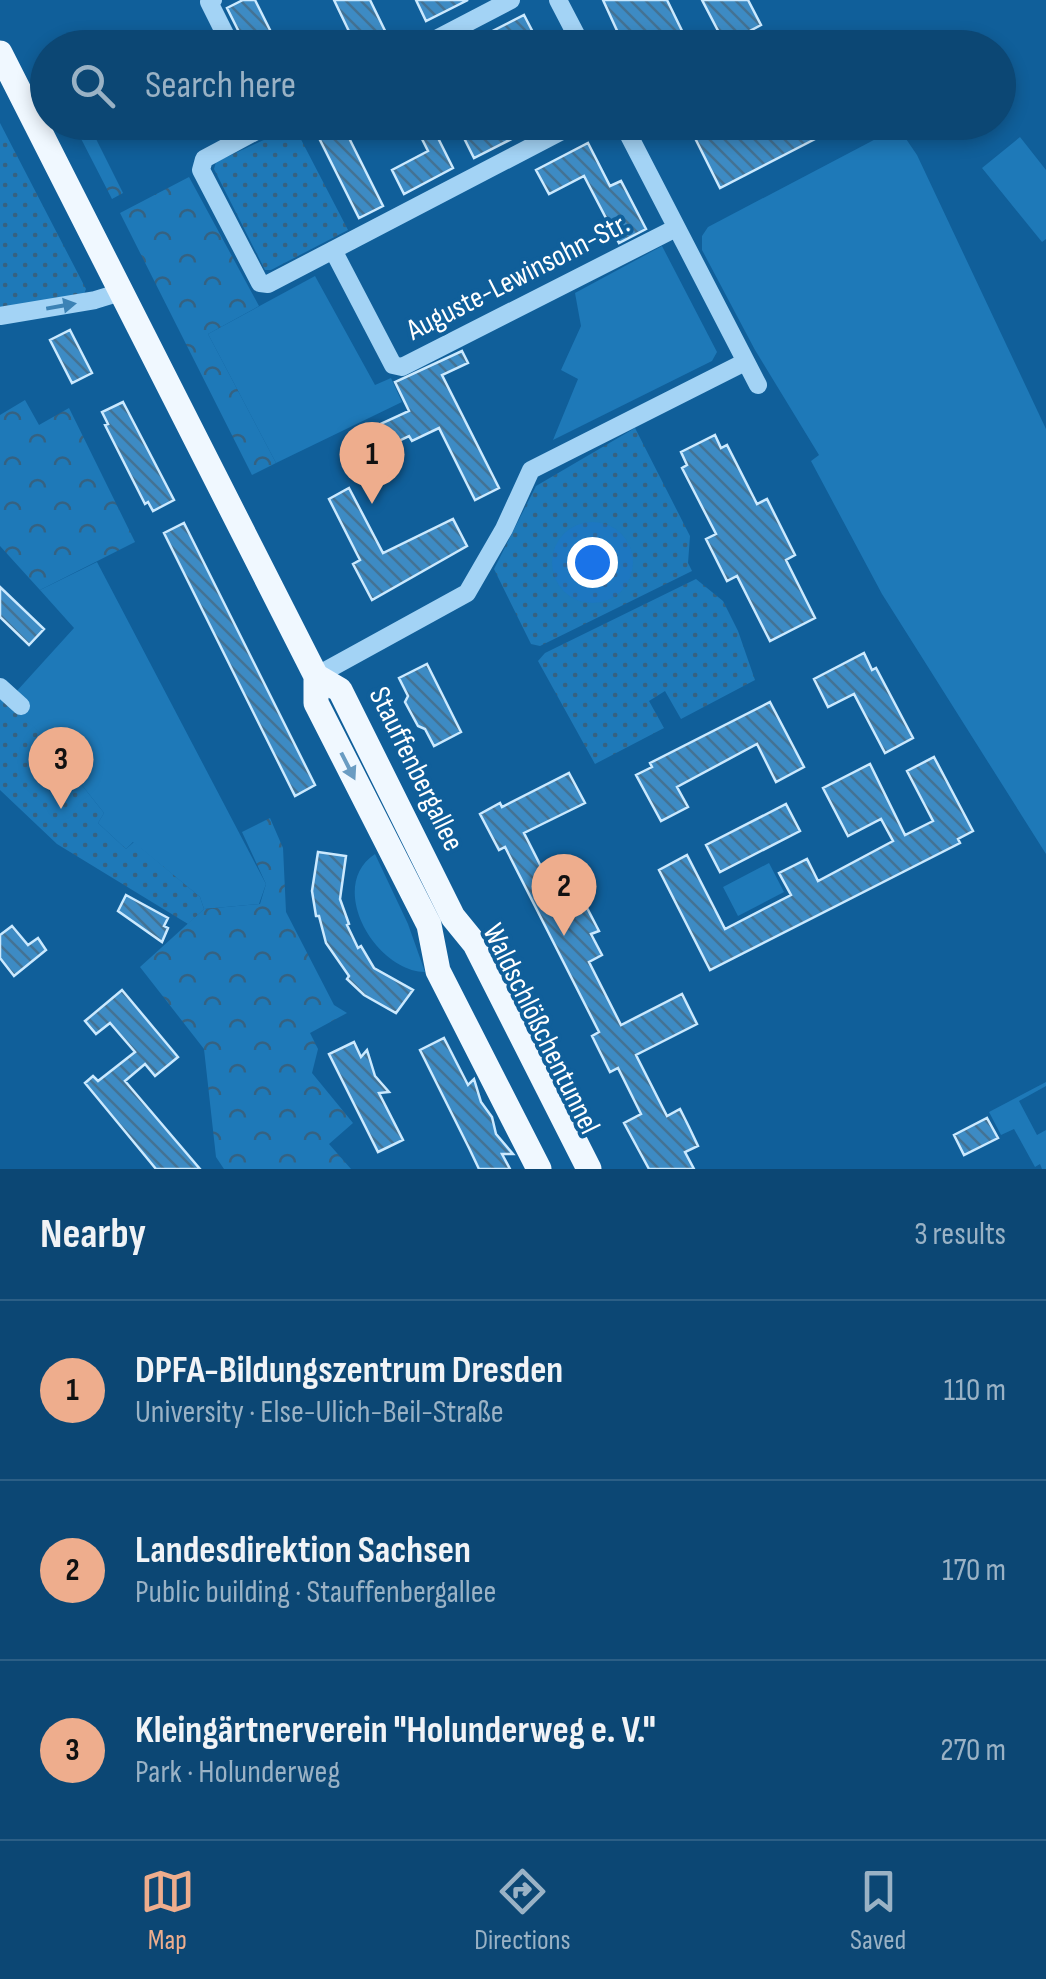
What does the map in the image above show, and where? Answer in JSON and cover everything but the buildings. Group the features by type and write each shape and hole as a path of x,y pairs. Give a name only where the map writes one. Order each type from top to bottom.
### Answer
{"main road":[{"name":"Stauffenbergallee","path":"0,54 30,113"},
{"name":"Stauffenbergallee","path":"44,140 316,676 316,703 441,921 475,944 589,1169"},
{"name":"Stauffenbergallee","path":"441,921 438,971 539,1169"},
{"name":"Waldschlößchentunnel","path":"441,921 554,1169"},
{"name":"Waldschlößchentunnel","path":"441,921 463,950 573,1169"}],"street":[{"path":"213,0 209,2 223,30"},
{"path":"453,30 511,0"},
{"path":"558,0 574,30"},
{"path":"239,140 204,159 202,170 260,283 268,284 545,140"},
{"path":"631,140 758,385"},
{"name":"Auguste-Lewinsohn-Str.","path":"334,250 393,364 402,367 676,228"},
{"path":"0,316 121,292"},
{"path":"316,676 467,593 531,470 745,362"},
{"path":"0,686 22,706"}],"green space":[{"path":"0,123 86,289 84,294 0,312"},
{"path":"1020,137 1046,170 1046,239 1042,242 982,168"},
{"path":"82,140 96,140 123,193 112,199"},
{"path":"264,140 301,140 348,230 265,270 214,169 216,162"},
{"path":"874,140 907,140 917,155 1046,429 1046,854 882,594 811,461 819,455 755,350 702,250 702,236 708,227"},
{"path":"189,177 259,306 208,334 276,463 252,475 120,213"},
{"path":"662,246 717,352 712,361 553,440 578,379 561,370 581,326 575,293"},
{"path":"315,276 375,385 391,378 402,402 276,463 208,334"},
{"path":"25,400 39,425 69,408 135,542 40,590 0,546 0,415"},
{"path":"635,428 690,536 688,563 692,571 540,646 531,644 494,569 536,486"},
{"path":"97,562 266,884 259,904 204,909 200,897 133,842 126,849 98,823 104,813 69,769 59,749 17,713 15,693 74,628 40,590"},
{"path":"696,579 723,601 755,680 681,719 665,691 649,701 664,728 595,764 538,661 545,653"},
{"path":"0,697 59,749 69,769 104,813 98,823 126,849 134,842 200,897 204,909 188,924 57,844 0,790"},
{"path":"270,818 283,848 286,912 334,1005 347,1013 310,1033 318,1049 312,1073 353,1123 329,1144 351,1169 224,1169 216,1157 204,1049 140,967 204,909 260,904 266,884 242,832"},
{"path":"375,854 408,924 425,972 406,968 389,958 363,925 355,886 361,868"},
{"path":"769,863 784,892 738,916 723,887"},
{"path":"1046,1082 1046,1086 1019,1101 1037,1135 1046,1130 1046,1169 1042,1169 1040,1164 1035,1167 1014,1129 1001,1135 989,1112"}],"place":[{"name":"DPFA-Bildungszentrum Dresden","path":"372,504"},
{"name":"Kleingärtnerverein \"Holunderweg e. V.\"","path":"61,809"},
{"name":"Landesdirektion Sachsen","path":"564,936"}]}
